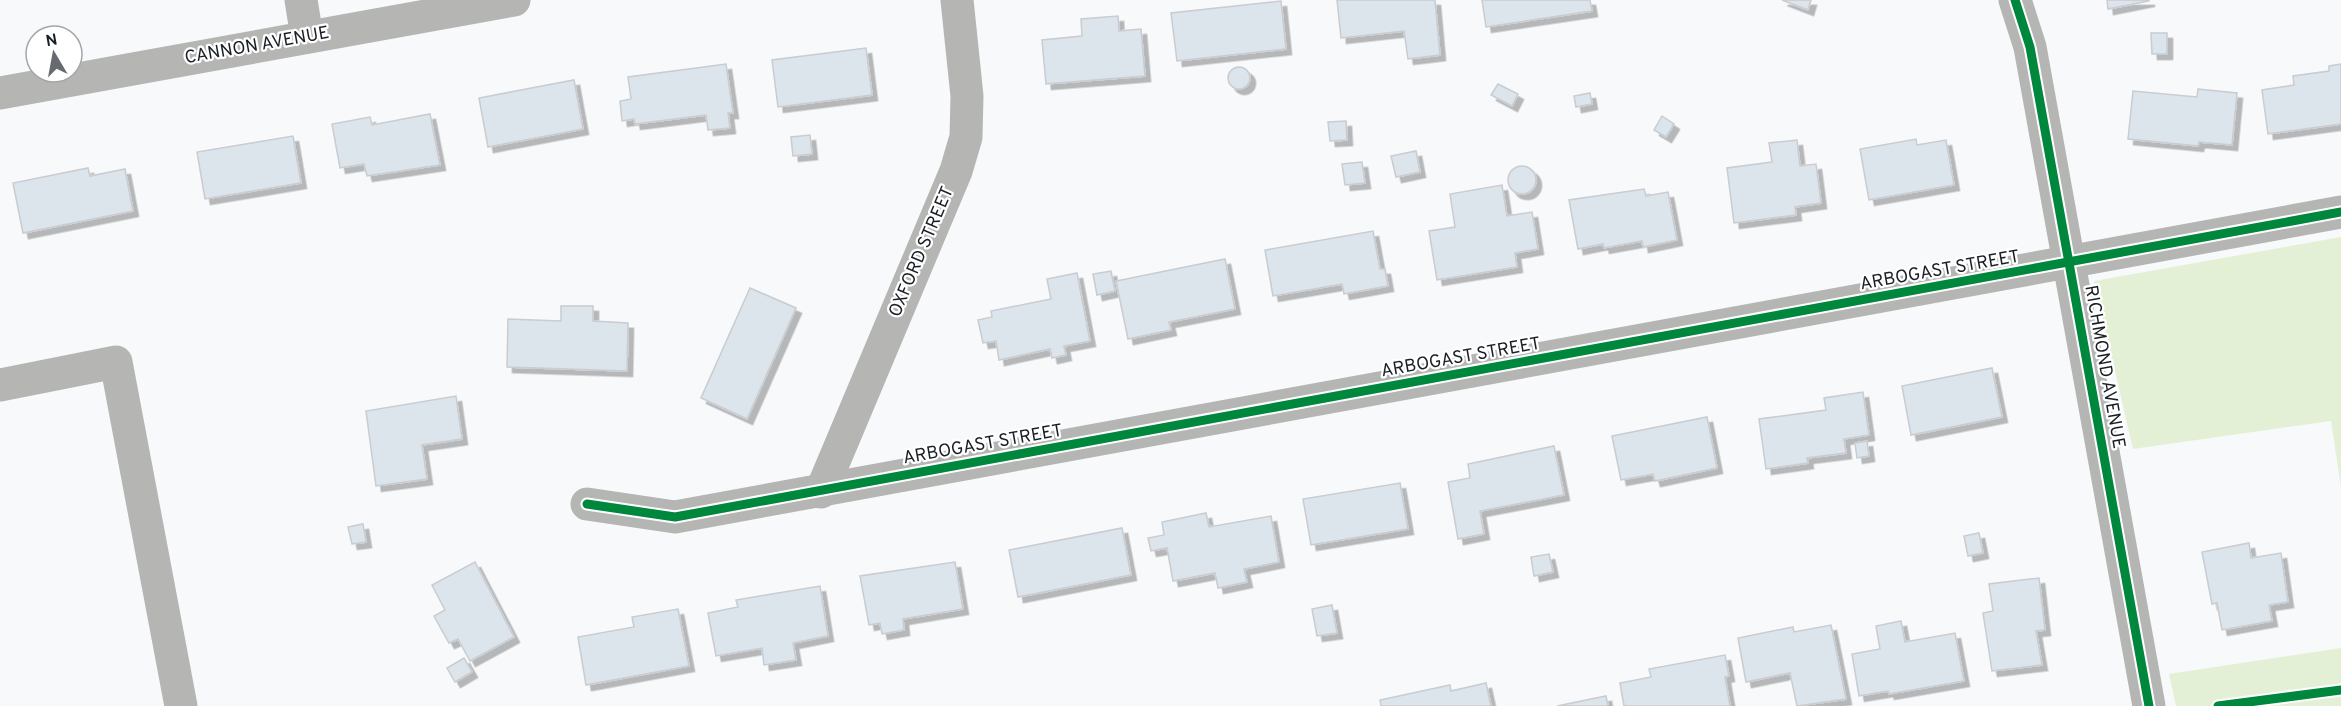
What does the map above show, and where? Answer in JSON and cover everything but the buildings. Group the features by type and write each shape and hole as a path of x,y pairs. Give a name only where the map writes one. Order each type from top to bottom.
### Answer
{"street":[{"path":"301,0 307,37"},
{"name":"CANNON AVENUE","path":"0,93 514,0"},
{"name":"OXFORD STREET","path":"821,492 956,171 966,137 967,96 957,0"},
{"name":"RICHMOND AVENUE","path":"2015,0 2030,47 2149,706"},
{"name":"ARBOGAST STREET","path":"587,504 675,517 2069,264 2341,212"},
{"path":"0,385 116,362 181,706"}],"green space":[{"path":"2341,237 2341,487 2331,421 2133,449 2094,281"},
{"path":"2341,648 2341,706 2176,706 2169,674"}],"cycle path":[{"path":"2015,0 2030,47 2149,706"},
{"path":"587,504 675,517 2341,212"},
{"path":"2218,706 2341,690"}]}
